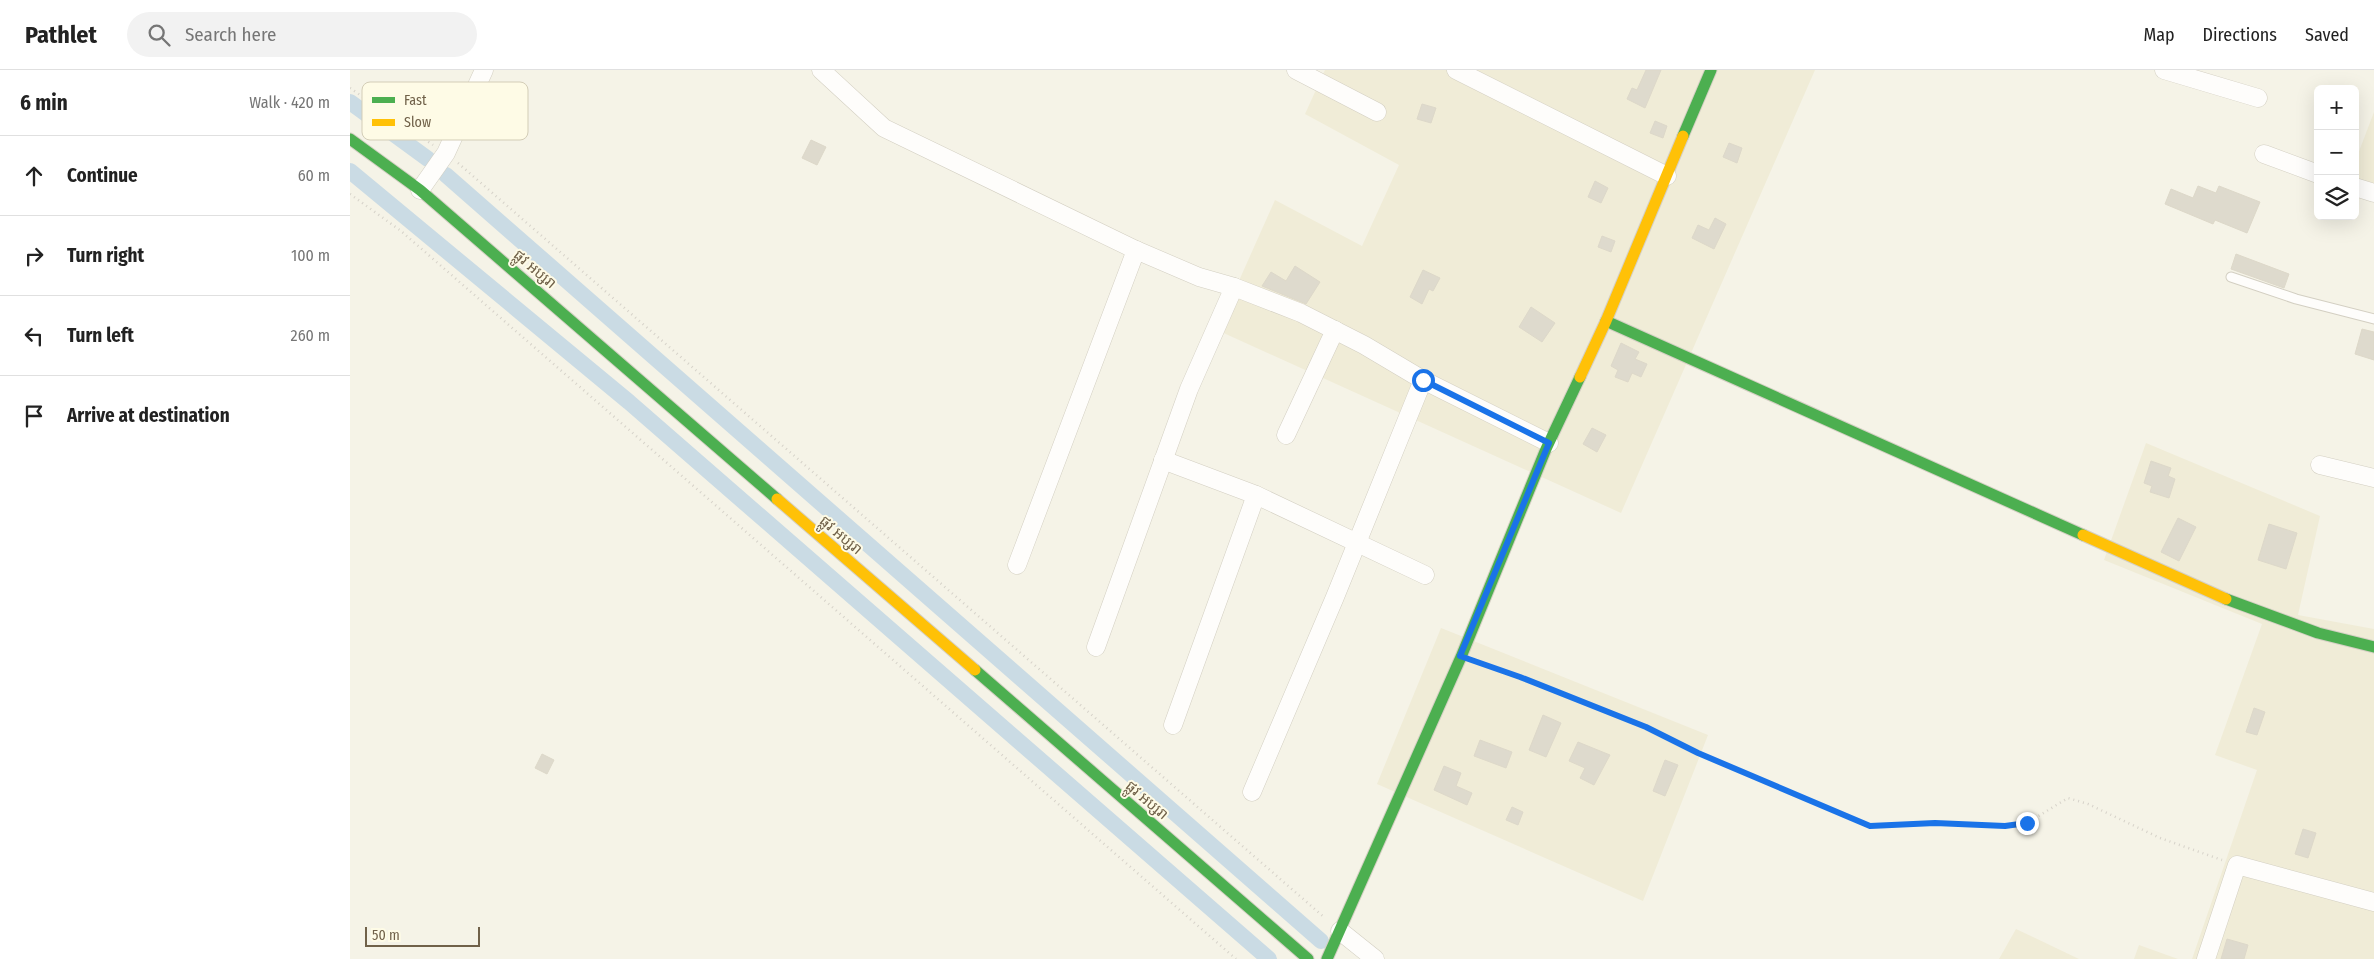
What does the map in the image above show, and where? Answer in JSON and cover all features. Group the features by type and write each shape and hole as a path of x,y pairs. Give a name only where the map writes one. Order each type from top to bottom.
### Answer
{"street":[{"path":"479,82 484,70"},
{"path":"821,70 884,128 1136,250 1199,277 1234,287 1301,313 1423,380 1549,443"},
{"path":"1296,70 1377,112"},
{"path":"1456,70 1667,176"},
{"path":"1327,959 1460,656 1549,443 1606,321 1711,70"},
{"path":"2164,70 2258,98"},
{"name":"ផ្លូវ អប្សរា","path":"350,138 420,190 1308,959"},
{"path":"420,190 446,153 452,140"},
{"path":"2264,154 2314,173"},
{"path":"2359,188 2374,193"},
{"path":"1017,565 1136,250"},
{"path":"1096,647 1199,365 1234,287"},
{"path":"1606,321 2232,602 2318,633 2374,647"},
{"path":"1286,435 1335,330"},
{"path":"1252,792 1423,380"},
{"path":"1163,460 1256,495 1425,574"},
{"path":"2320,465 2374,478"},
{"path":"1173,724 1256,495"},
{"path":"2206,959 2237,866 2374,902"},
{"path":"1340,931 1376,959"}],"lane":[{"path":"2231,276 2296,299 2374,319"}],"path":[{"path":"350,88 362,96"},
{"path":"427,140 446,153 1340,931"},
{"path":"350,194 409,238 1236,959"},
{"path":"1460,656 1520,677 1646,727 1698,753 1870,826 1935,823 2018,826 2040,816 2068,798 2088,804 2160,838 2237,866"}],"shaded area":[{"path":"1325,70 1815,70 1621,513 1217,330 1275,200 1362,246 1399,165 1305,114"},
{"path":"2374,112 2374,198 2359,192 2359,151"},
{"path":"2146,443 2320,516 2298,615 2374,629 2374,959 2192,959 2257,770 2215,755 2262,624 2104,560"},
{"path":"1441,628 1708,735 1643,901 1377,784"},
{"path":"2016,929 2079,959 1999,959"},
{"path":"2139,945 2178,959 2134,959"}],"building":[{"path":"1646,70 1661,70 1645,108 1627,99 1632,88 1637,90"},
{"path":"1422,104 1436,108 1431,123 1417,119"},
{"path":"1655,121 1667,126 1663,138 1650,133"},
{"path":"811,140 826,147 817,165 802,158"},
{"path":"1729,143 1742,148 1737,163 1723,157"},
{"path":"1595,181 1608,188 1601,203 1588,197"},
{"path":"2198,186 2216,193 2219,186 2260,202 2247,233 2215,220 2213,224 2165,204 2171,189 2193,198"},
{"path":"1715,218 1726,224 1714,249 1692,238 1698,225 1709,230"},
{"path":"1602,236 1615,241 1611,252 1598,247"},
{"path":"2236,254 2289,274 2284,288 2231,269"},
{"path":"1295,266 1320,282 1306,304 1262,286 1271,272 1286,281"},
{"path":"1423,270 1440,278 1433,291 1429,289 1422,304 1410,297"},
{"path":"1531,307 1555,323 1542,342 1519,327"},
{"path":"2362,329 2374,332 2374,360 2355,354"},
{"path":"1621,343 1639,352 1635,359 1647,364 1641,377 1632,373 1628,382 1615,377 1618,370 1611,366"},
{"path":"1592,428 1606,435 1597,452 1583,444"},
{"path":"2151,461 2171,468 2168,476 2175,479 2169,498 2150,492 2152,486 2144,483"},
{"path":"2178,518 2196,527 2179,561 2161,552"},
{"path":"2269,524 2297,533 2286,569 2258,560"},
{"path":"2254,708 2265,712 2257,735 2246,732"},
{"path":"1543,715 1561,723 1546,757 1529,750"},
{"path":"1480,740 1512,752 1506,768 1474,756"},
{"path":"1578,742 1610,755 1594,785 1580,778 1585,768 1569,761"},
{"path":"542,754 554,760 547,774 535,768"},
{"path":"1665,760 1678,765 1665,796 1653,791"},
{"path":"1444,766 1461,773 1456,786 1472,793 1467,805 1434,790"},
{"path":"1512,807 1523,812 1518,825 1506,820"},
{"path":"2303,829 2316,833 2308,858 2295,854"},
{"path":"2227,939 2248,945 2244,959 2221,959"}],"waterway":[{"path":"350,102 362,111"},
{"path":"402,140 428,159"},
{"path":"350,171 629,402 1269,959"},
{"path":"446,175 1321,941"}],"traffic: fast":[{"path":"1683,136 1711,70"},
{"path":"350,139 420,190 777,499"},
{"path":"1606,321 2083,535"},
{"path":"1327,959 1461,657 1546,449 1580,377"},
{"path":"2226,599 2318,633 2374,647"},
{"path":"975,670 1308,959"}],"traffic: slow":[{"path":"1580,377 1606,321 1683,136"},
{"path":"777,499 975,670"},
{"path":"2083,535 2226,599"}],"route":[{"path":"1423,380 1549,443 1460,656 1520,677 1646,727 1698,753 1870,826 1881,827 1935,823 2018,826 2027,823"}]}
